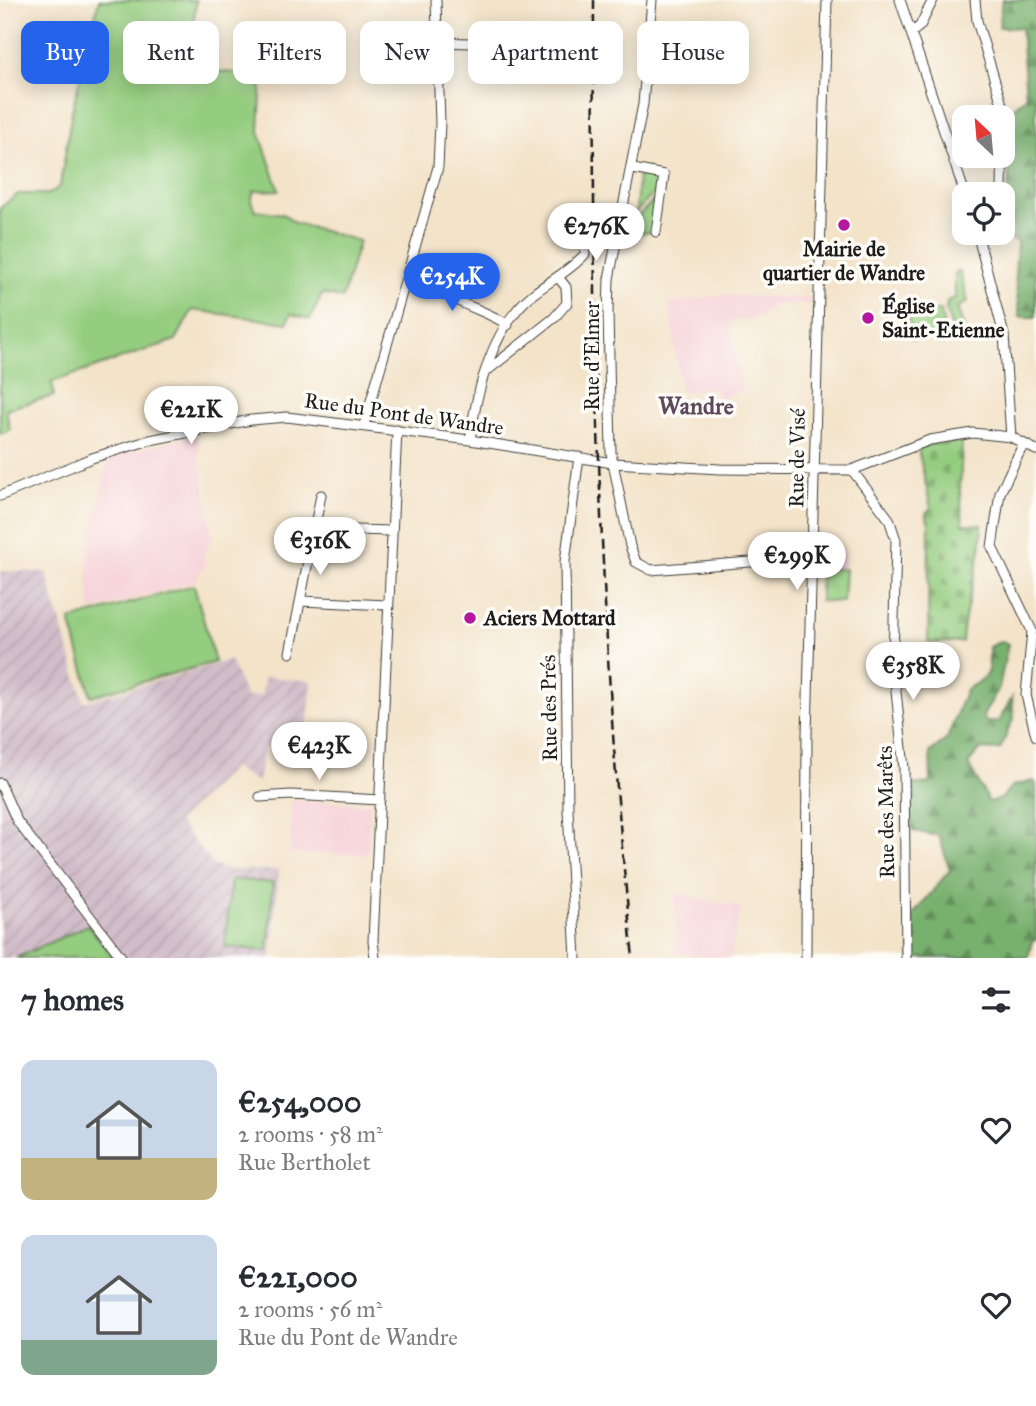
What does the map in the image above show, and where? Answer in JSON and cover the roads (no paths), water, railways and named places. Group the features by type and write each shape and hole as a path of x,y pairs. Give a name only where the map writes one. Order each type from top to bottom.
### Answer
{"street":[{"path":"436,0 437,21"},
{"name":"Rue d'Elmer","path":"652,0 643,104 633,169 609,279 609,385 613,463 630,546 636,562 651,570 812,557"},
{"name":"Rue de Visé","path":"806,958 807,735 827,0"},
{"path":"900,0 961,182"},
{"path":"911,33 920,26 933,0"},
{"path":"975,0 977,21 1003,108 1002,182"},
{"path":"364,425 411,269 438,167 437,84"},
{"path":"633,169 664,175 656,232"},
{"path":"470,440 478,390 488,370 493,350 508,325 532,295 585,254 584,224"},
{"path":"980,245 1004,335 1010,437 1036,450"},
{"path":"411,269 425,276 440,292 508,325"},
{"path":"488,370 554,318 567,303 566,287 558,277"},
{"name":"Rue du Pont de Wandre","path":"0,496 92,458 199,429 288,417 470,440 613,463 815,471 852,470 939,438 990,433 1010,437"},
{"path":"375,958 373,941 387,605 397,430"},
{"path":"1023,445 1000,493 992,547 1000,569 1021,603 1031,626 1032,653 1026,695 1036,736"},
{"name":"Rue des Prés","path":"572,957 567,797 565,562 579,457"},
{"name":"Rue des Marêts","path":"852,470 889,519 896,540 893,662 904,768 906,958"},
{"path":"290,653 321,495"},
{"path":"314,529 392,531"},
{"path":"301,601 387,605"},
{"path":"0,783 17,821 122,958"},
{"path":"260,797 291,795 380,800"}],"railway":[{"path":"594,0 594,240 600,479 612,718 633,958"}],"place":[{"name":"Mairie de quartier de Wandre","path":"844,225"},
{"name":"Église Saint-Etienne","path":"868,318"},
{"name":"Aciers Mottard","path":"470,618"}],"district":[{"name":"Wandre","path":"696,406"}]}
